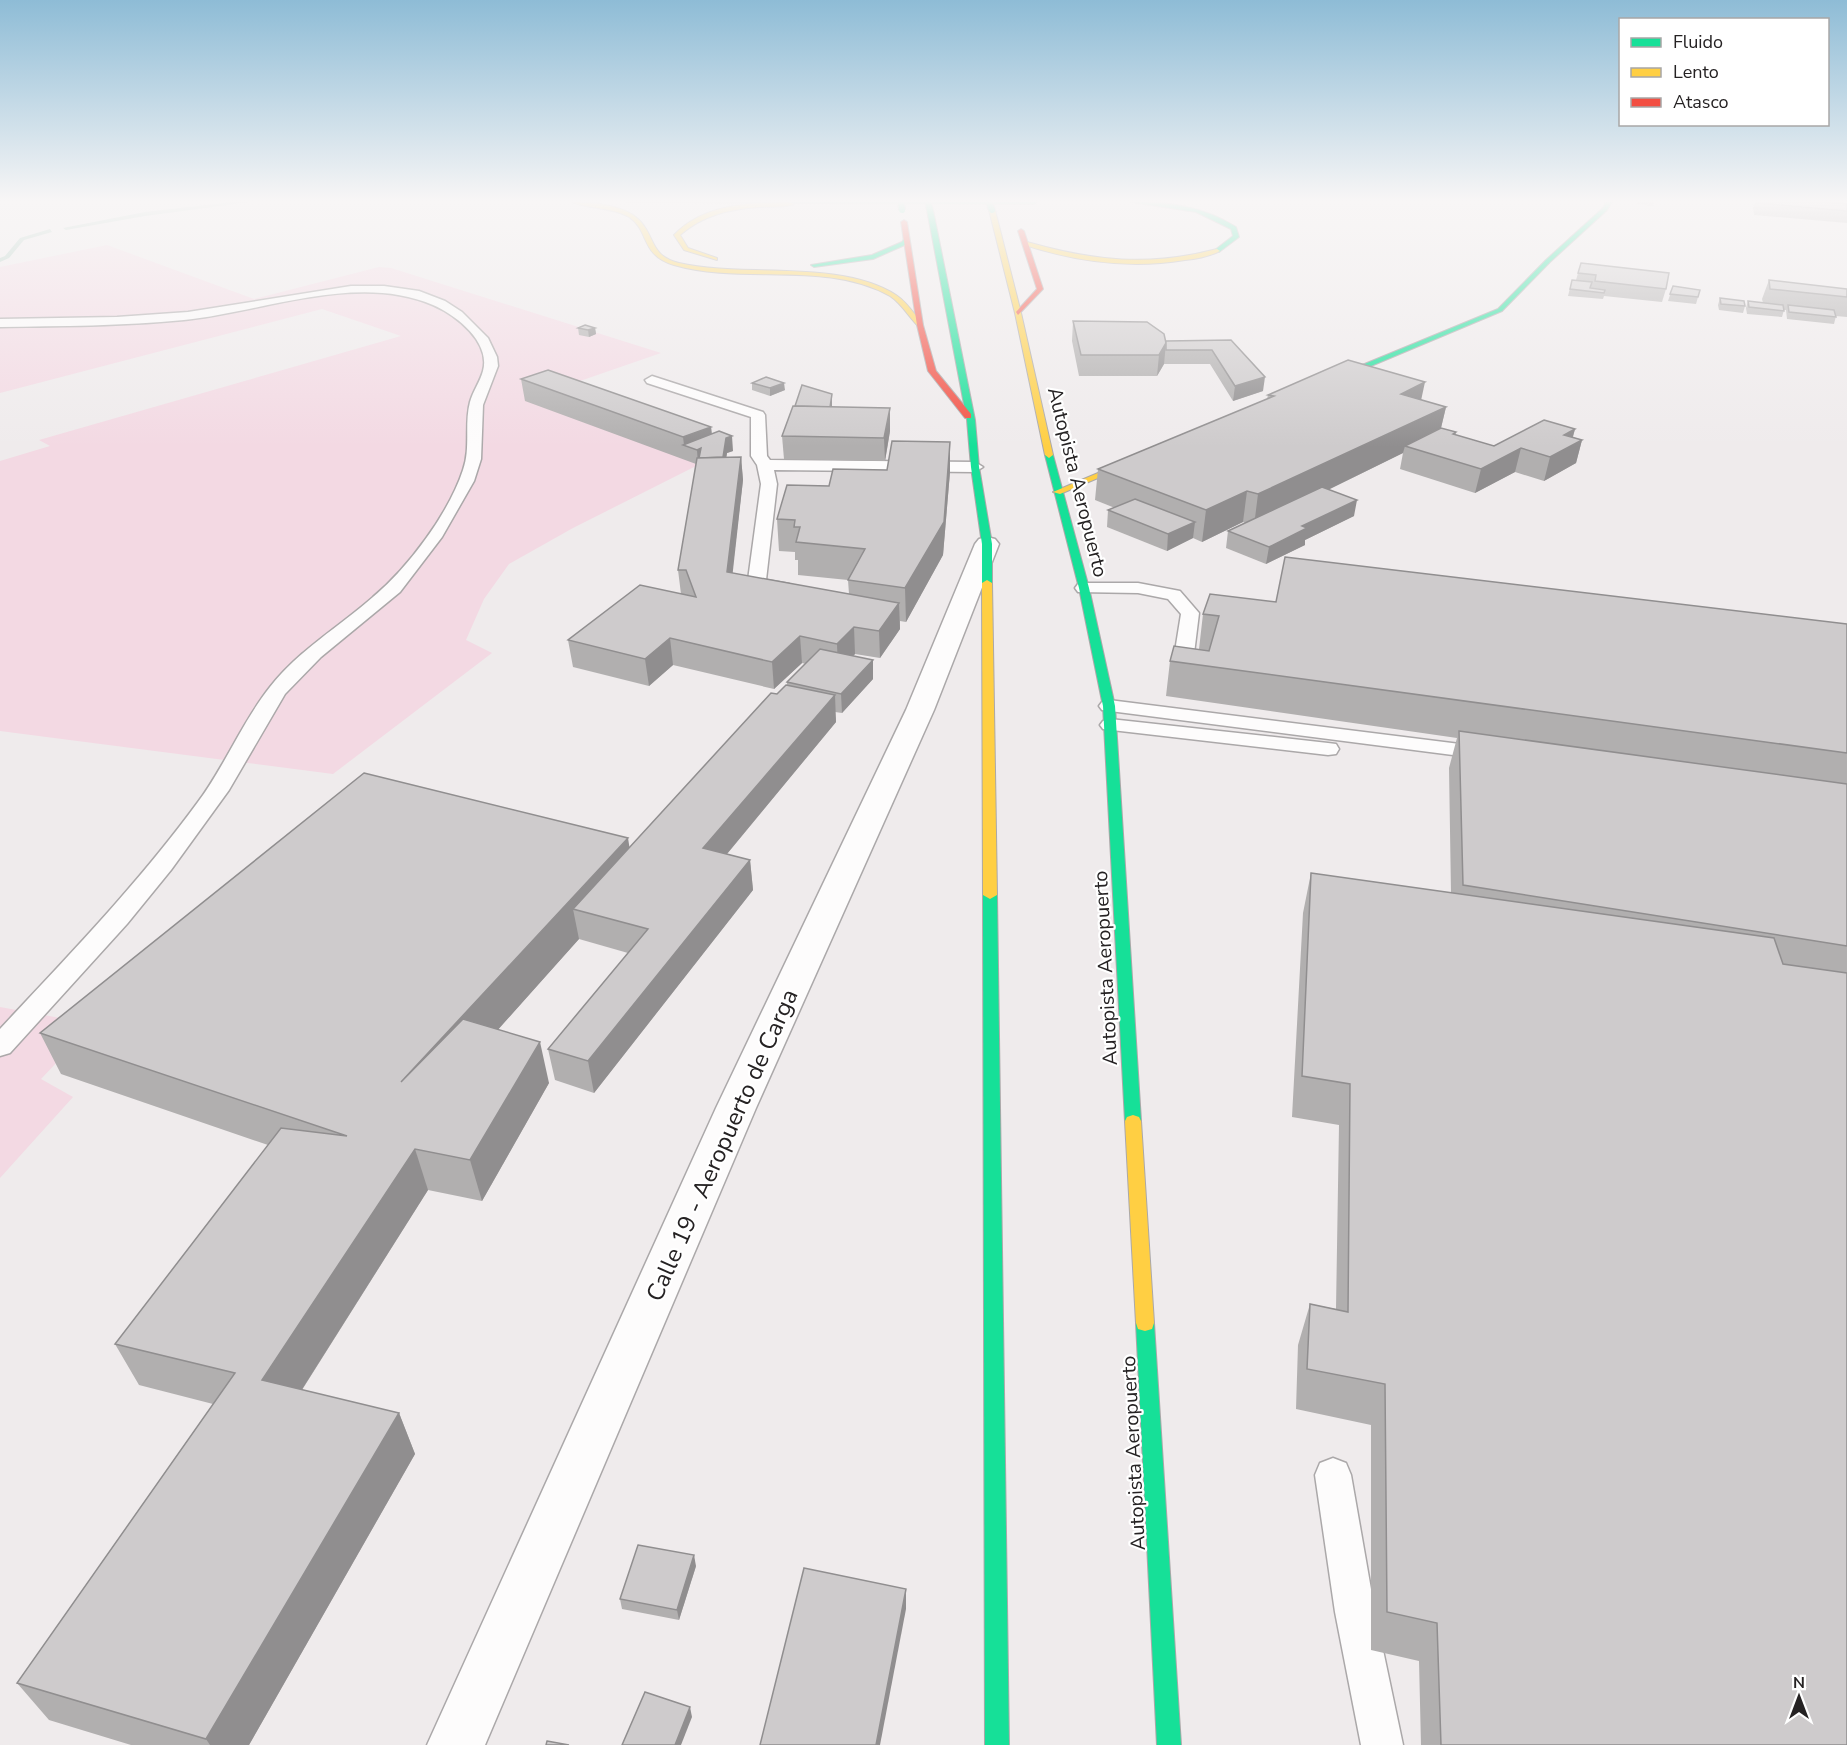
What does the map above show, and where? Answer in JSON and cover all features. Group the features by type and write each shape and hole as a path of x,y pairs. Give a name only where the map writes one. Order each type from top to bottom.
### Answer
{"main road":[{"path":"850,283 868,286 893,296 920,325"},
{"path":"913,283 920,325 932,371 971,420"},
{"path":"944,283 971,420 975,467 987,544 997,1745"},
{"name":"Autopista Aeropuerto","path":"1010,283 1057,492 1084,588 1109,716 1169,1745"},
{"path":"1018,313 1040,290 1038,283"},
{"path":"1315,386 1500,310 1526,283"},
{"path":"1057,492 1154,452"}],"street":[{"name":"Calle 19 - Aeropuerto de Carga","path":"456,1745 736,1108 920,710 987,544"}],"lane":[{"path":"0,323 79,322 188,316 236,311 316,293 348,289 379,289 412,293 440,303 461,318 482,339 491,352 491,367 477,403 473,464 465,486 449,513 386,596 315,653 286,680 264,708 230,773 181,840 136,897 0,1046"},
{"path":"652,380 758,415 759,456 765,465 769,484 757,580 758,584 765,586 797,590"},
{"path":"765,465 975,467"},
{"path":"848,484 852,466"},
{"path":"1084,588 1138,588 1174,595 1190,613 1182,670"},
{"path":"1109,716 1501,762"},
{"path":"1333,1475 1355,1612 1382,1745"}],"shaded area":[{"path":"0,283 212,283 254,299 315,283 440,283 661,353 551,391 698,465 573,528 509,564 484,599 466,640 492,653 333,774 0,731 0,461 50,446 39,440 401,336 322,309 0,393"},
{"path":"0,1007 93,1024 41,1079 73,1097 0,1178"}],"building":[{"path":"1571,283 1592,283 1590,288 1605,290 1604,293 1570,289"},
{"path":"1617,283 1667,283 1666,289"},
{"path":"1769,283 1799,283 1847,289 1847,297 1770,289"},
{"path":"1673,286 1700,290 1698,297 1670,294"},
{"path":"1720,298 1744,301 1745,306 1721,304"},
{"path":"1748,301 1783,305 1784,311 1749,307"},
{"path":"1788,305 1834,310 1836,317 1789,312"},
{"path":"1073,321 1147,322 1164,334 1166,343 1159,355 1081,355"},
{"path":"585,325 595,328 588,330 578,328"},
{"path":"1231,340 1265,377 1235,386 1212,350 1166,350 1166,341"},
{"path":"1348,360 1425,382 1401,394 1446,407 1258,494 1247,491 1206,510 1098,469 1274,396 1268,395"},
{"path":"548,370 711,427 683,437 521,379"},
{"path":"766,377 784,383 770,388 752,383"},
{"path":"802,385 832,394 830,407 795,406"},
{"path":"793,406 890,408 884,438 782,436"},
{"path":"1544,420 1575,429 1564,435 1582,440 1550,457 1521,448 1481,469 1405,446 1441,428 1456,432 1453,434 1494,446"},
{"path":"719,431 732,436 726,438 723,457 699,458 701,448 697,450 683,445"},
{"path":"892,441 950,442 944,522 905,588 848,580 865,549 796,542 800,527 794,527 795,520 777,519 787,485 829,486 833,469 887,470"},
{"path":"741,457 727,572 899,603 879,631 854,627 837,644 800,636 772,662 670,638 645,659 568,640 640,585 696,597 686,570 678,570 697,458"},
{"path":"1322,487 1357,500 1302,526 1307,528 1269,547 1228,531"},
{"path":"1135,499 1195,522 1168,534 1108,510"},
{"path":"1285,557 1847,624 1847,753 1170,661 1174,646 1209,651 1219,616 1203,614 1210,594 1276,602"},
{"path":"820,649 873,660 841,694 787,682"},
{"path":"786,685 835,695 703,848 750,860 588,1061 548,1049 648,929 573,909 771,693 777,694"},
{"path":"1459,731 1847,784 1847,946 1463,885"},
{"path":"364,773 628,838 401,1082 463,1019 540,1042 470,1160 415,1149 262,1380 399,1413 206,1739 17,1683 235,1373 115,1344 281,1128 347,1136 40,1033"},
{"path":"1311,873 1774,938 1783,964 1847,973 1847,1745 1441,1745 1437,1623 1387,1612 1385,1384 1307,1369 1310,1304 1348,1312 1350,1084 1302,1076"},
{"path":"638,1545 694,1555 677,1610 620,1599"},
{"path":"804,1568 906,1589 876,1745 760,1745"},
{"path":"645,1692 690,1707 675,1745 622,1745"},
{"path":"547,1741 569,1745 546,1745"}],"traffic: fast":[{"path":"944,283 971,420 975,467 987,544 987,583"},
{"path":"1325,382 1500,310 1526,283"},
{"path":"1049,455 1084,588 1109,706 1133,1121"},
{"path":"990,895 997,1745"},
{"path":"1145,1323 1169,1745"}],"traffic: slow":[{"path":"863,283 892,295 920,325"},
{"path":"1011,283 1049,455"},
{"path":"1057,492 1139,459"},
{"path":"987,583 990,895"},
{"path":"1133,1121 1145,1323"}],"traffic: jam":[{"path":"914,283 920,325 932,371 968,416"},
{"path":"1018,313 1040,289 1038,283"}]}
